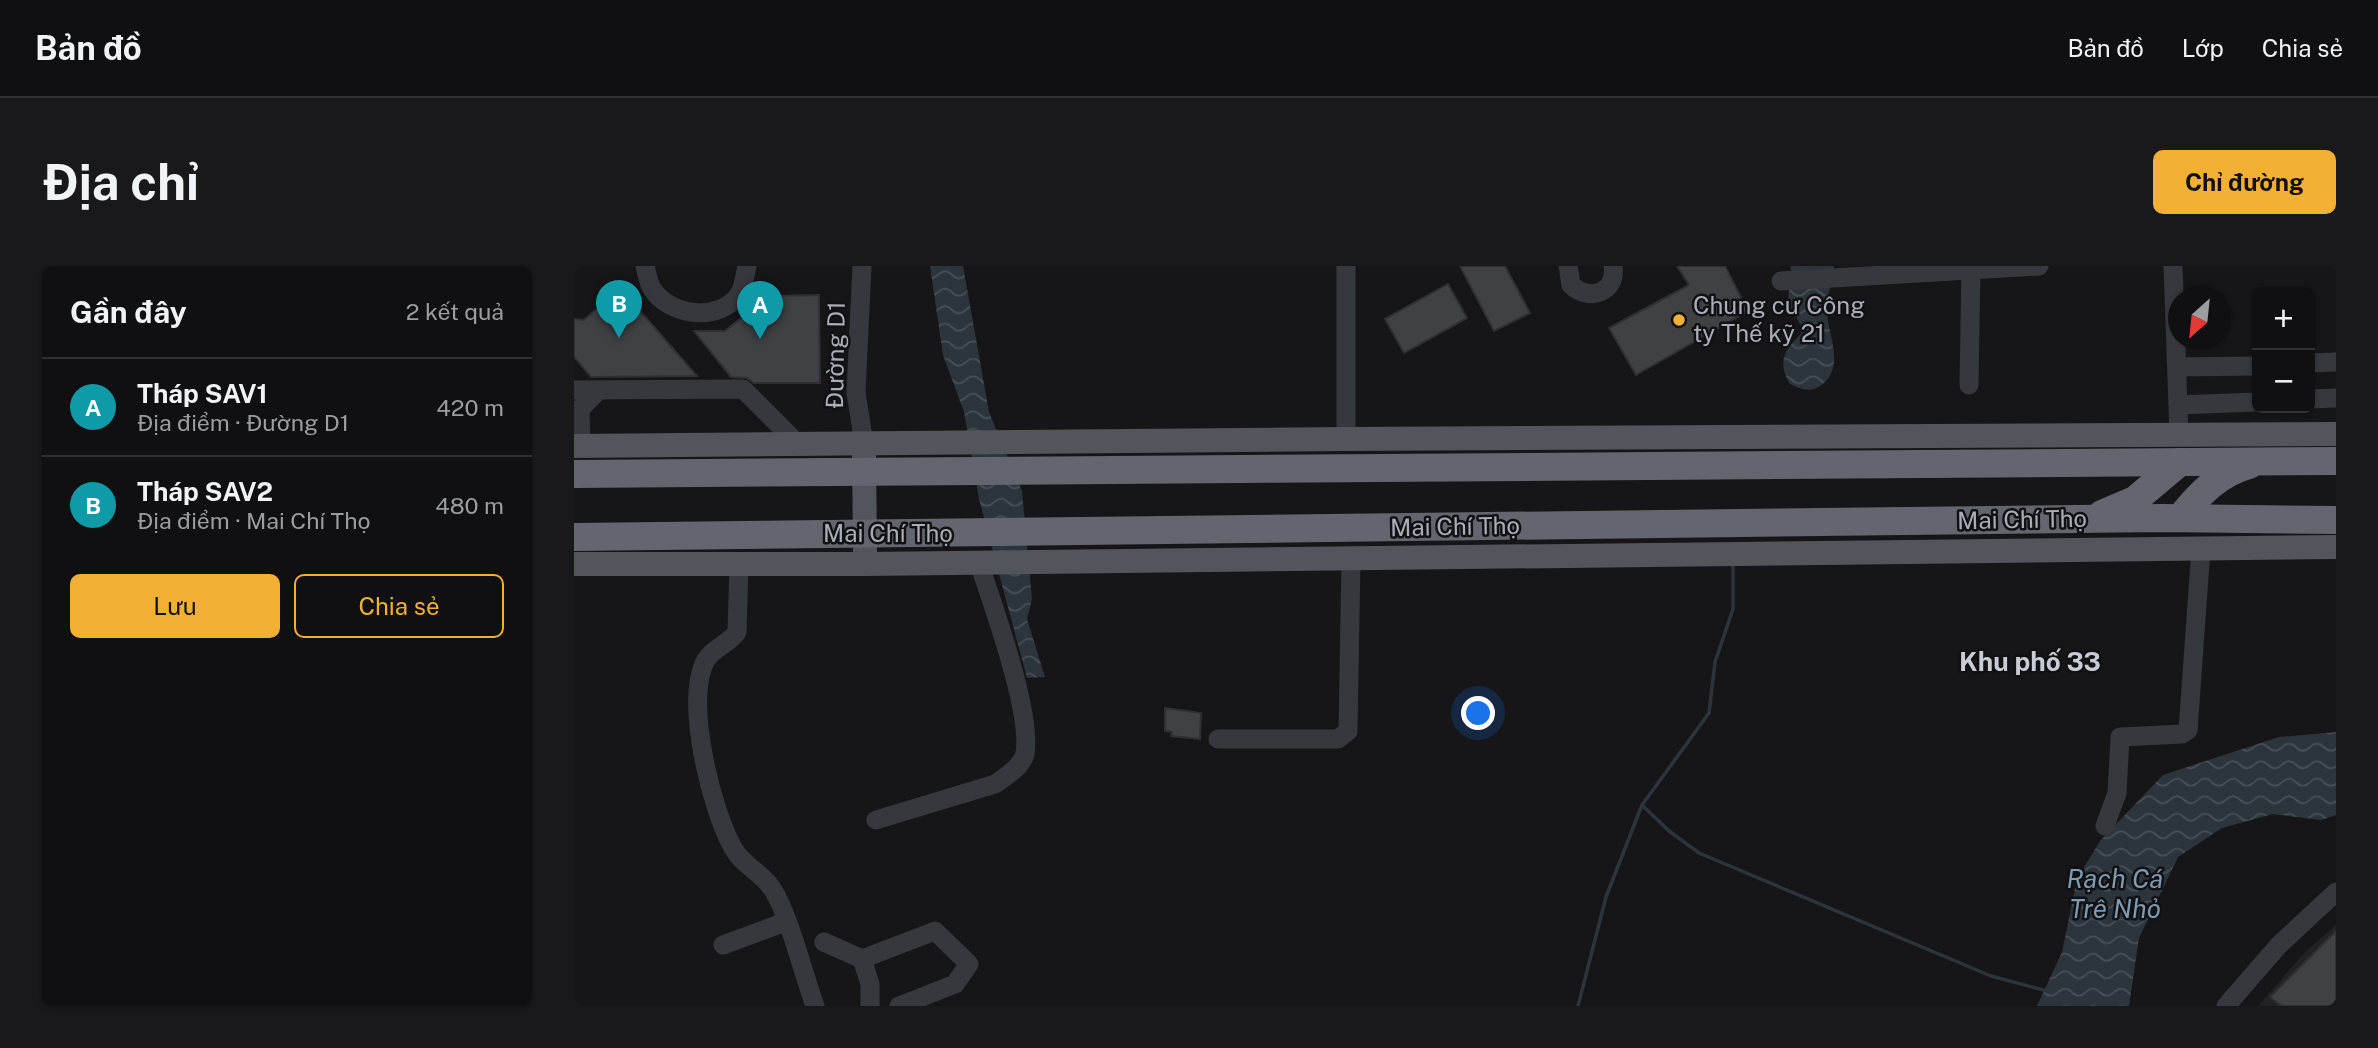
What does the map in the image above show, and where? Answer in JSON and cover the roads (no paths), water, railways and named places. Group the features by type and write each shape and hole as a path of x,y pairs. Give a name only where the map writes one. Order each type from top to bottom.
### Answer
{"highway":[{"path":"2180,449 2180,518"},
{"path":"2088,519 2135,500 2180,449"},
{"path":"574,474 2180,449 2264,461 2336,461"},
{"path":"2180,518 2207,487 2225,475 2264,461"},
{"name":"Mai Chí Thọ","path":"574,537 2180,518 2336,520"}],"main road":[{"path":"578,446 1346,439 2180,449 2336,434"},
{"path":"864,443 865,564"},
{"path":"2180,518 2191,549"},
{"name":"Mai Chí Thọ","path":"574,565 979,563 2336,547"}],"street":[{"path":"645,266 650,286 664,302 689,312 719,311 740,293 747,266"},
{"name":"Đường D1","path":"862,266 856,393 864,443"},
{"path":"1346,266 1346,439"},
{"path":"1568,266 1571,285 1586,295 1594,295 1609,286 1613,279 1613,266"},
{"path":"1781,281 2039,266"},
{"path":"2174,266 2180,449"},
{"path":"1969,385 1971,268"},
{"path":"2315,363 2336,362"},
{"path":"2177,367 2252,366"},
{"path":"574,390 743,389 798,444"},
{"path":"578,446 580,409 599,390"},
{"path":"2315,399 2336,398"},
{"path":"2178,405 2252,402"},
{"path":"2105,825 2117,793 2120,737 2182,734 2188,730 2191,549"},
{"path":"1218,739 1338,739 1348,731 1351,559"},
{"path":"876,820 995,784 1012,773 1025,757 1025,728 1007,650 979,563"},
{"path":"739,564 737,632 706,660 701,673 702,750 708,786 732,847 744,865 775,892 815,1006"},
{"path":"2226,1006 2279,945 2336,892"},
{"path":"723,946 785,922"},
{"path":"824,942 862,959 935,931 969,964 956,984 899,1006"},
{"path":"862,959 870,984 870,1006"}],"water":[{"path":"930,266 963,266 989,412 1022,491 1032,599 1027,619 1045,677 1027,678 979,499 964,412 943,355"},
{"path":"1791,266 1834,266 1827,315 1834,363 1828,379 1809,390 1790,384 1783,363 1790,345 1801,334 1800,324 1788,302"},
{"name":"Rạch Cá Trê Nhỏ","path":"2336,732 2336,815 2321,820 2273,814 2222,828 2178,857 2139,938 2129,1006 2037,1006 2062,952 2077,879 2100,841 2163,775 2279,737"}],"waterway":[{"path":"1578,1006 1606,897 1642,805 1709,713 1715,662 1733,609 1733,565"},
{"path":"1642,805 1669,831 1699,853 1991,976 2047,991"}],"place":[{"name":"Chung cư Công ty Thế kỹ 21","path":"1679,320"},
{"name":"Tháp SAV2","path":"619,338"},
{"name":"Tháp SAV1","path":"760,339"}],"district":[{"name":"Khu phố 33","path":"2030,662"}]}
